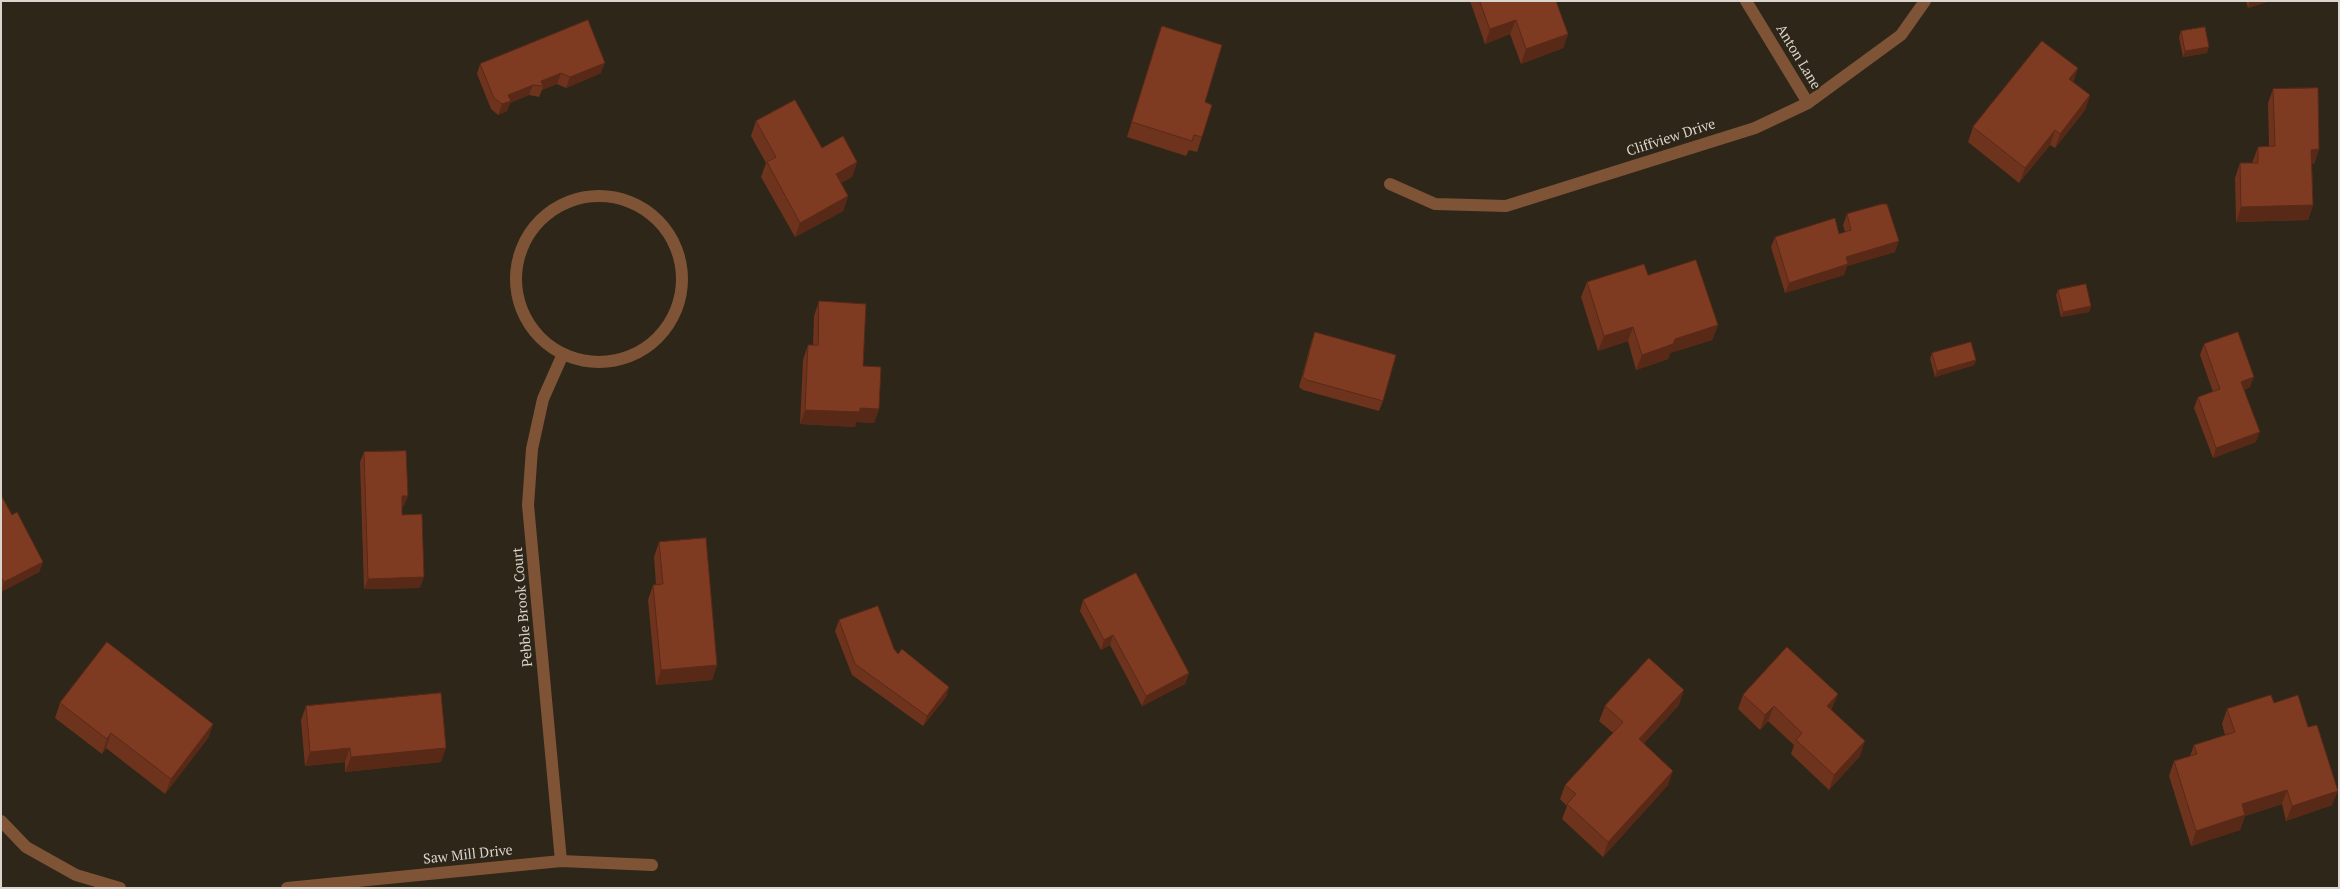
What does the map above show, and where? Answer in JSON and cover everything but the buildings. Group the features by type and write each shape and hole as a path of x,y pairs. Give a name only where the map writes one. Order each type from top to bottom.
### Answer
{"street":[{"name":"Anton Lane","path":"1746,1 1808,103"},
{"name":"Cliffview Drive","path":"1390,184 1435,204 1506,206 1755,128 1808,103 1901,35 1925,1"},
{"path":"604,196 635,203 660,222 678,250 683,275 682,288 674,319 653,344 625,359 593,363 580,361 563,354 537,335 526,320 519,302 516,271 525,241 545,216 572,200 604,196"},
{"name":"Pebble Brook Court","path":"561,861 528,505 532,449 543,399 563,354"},
{"path":"1,821 26,847 76,875 120,888"},
{"name":"Saw Mill Drive","path":"287,888 561,861 652,865"}]}
